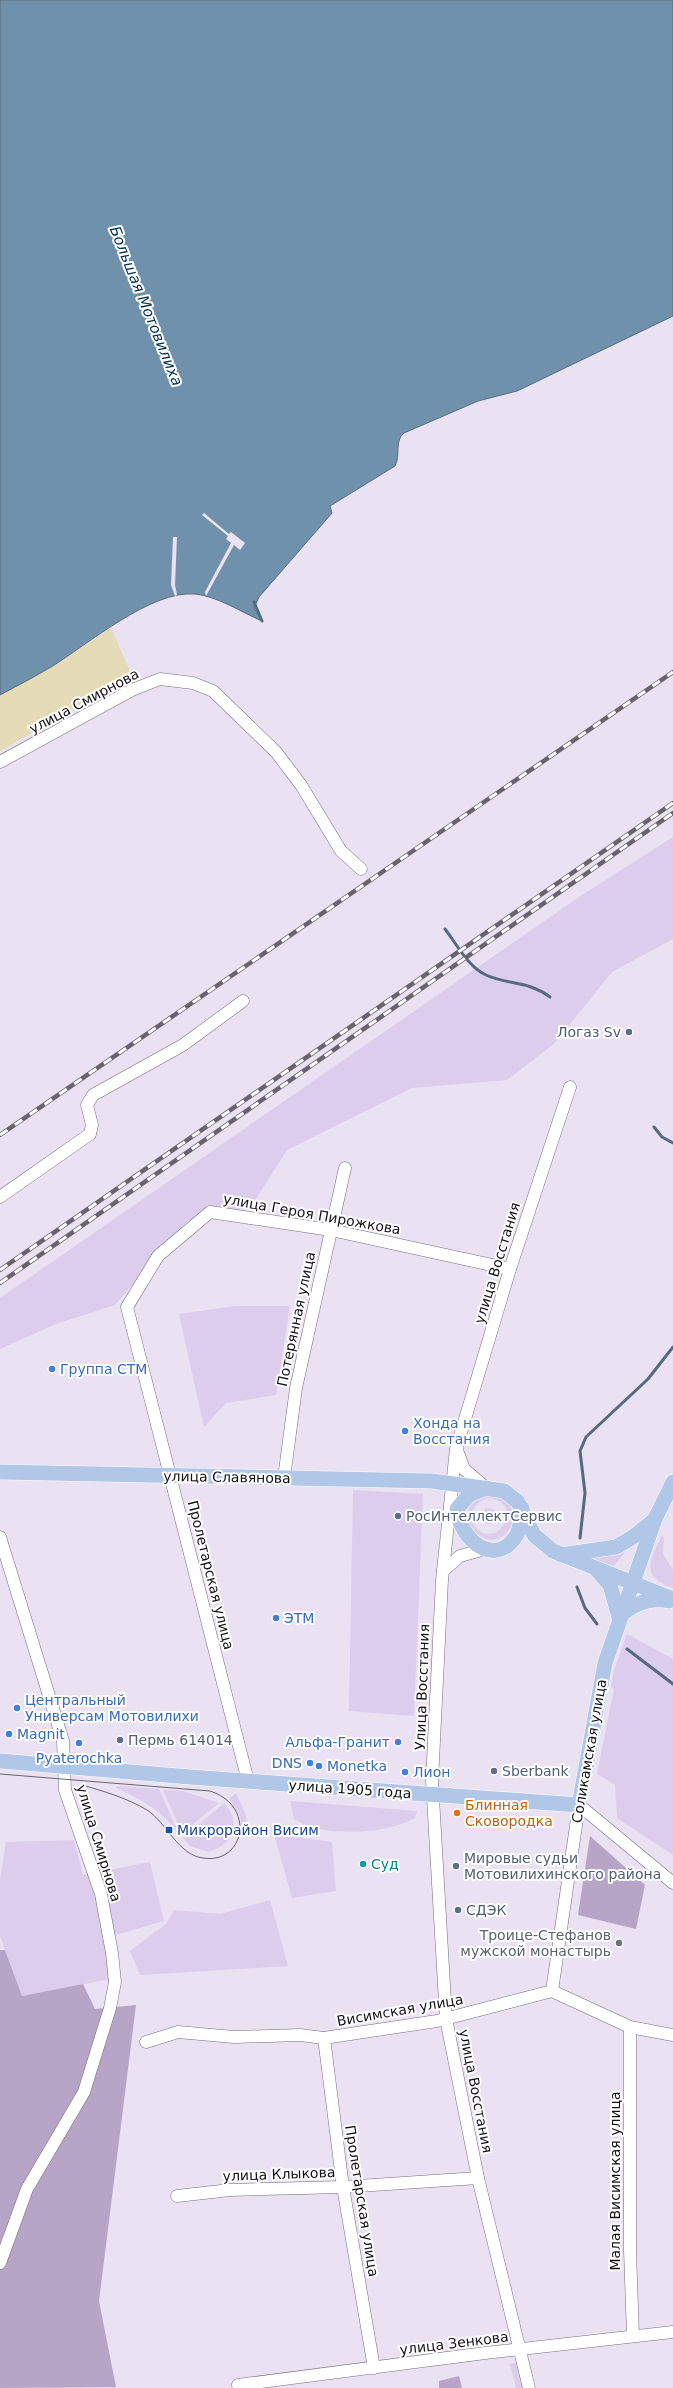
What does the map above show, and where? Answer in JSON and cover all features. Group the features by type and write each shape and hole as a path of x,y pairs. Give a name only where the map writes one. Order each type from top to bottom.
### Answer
{"main road":[{"name":"улица Славянова","path":"0,1472 453,1483 486,1488"},
{"name":"Соликамская улица","path":"579,1805 603,1670 631,1582 655,1519 673,1482"},
{"path":"522,1507 520,1528 511,1542 503,1547 485,1549 468,1538 458,1522 457,1509 468,1495 486,1488 504,1491 512,1496 522,1507 534,1535 540,1542 560,1555 673,1600"},
{"name":"Соликамская улица","path":"560,1555 616,1547 633,1537 655,1519"},
{"path":"592,1568 600,1572 610,1584 619,1617 626,1610 645,1601 656,1599 673,1600"},
{"name":"улица 1905 года","path":"0,1761 579,1805"}],"street":[{"name":"улица Смирнова","path":"0,762 132,690 160,679 192,684 213,691 276,752 301,786 341,851 361,869"},
{"path":"0,1196 90,1134 92,1125 87,1105 93,1095 183,1045 243,1001"},
{"name":"улица Восстания","path":"453,1483 456,1449 510,1269 570,1087"},
{"name":"Потерянная улица","path":"284,1478 296,1388 345,1168"},
{"name":"улица Героя Пирожкова","path":"127,1307 158,1256 210,1212 331,1230 510,1269"},
{"name":"Пролетарская улица","path":"127,1307 248,1781"},
{"path":"456,1449 464,1469 486,1488"},
{"path":"444,1550 457,1509 458,1494 453,1483"},
{"path":"444,1550 448,1511 453,1483"},
{"name":"улица Смирнова","path":"0,1537 63,1741 65,1790 100,1894 112,1953 115,1982 110,2008 84,2092 27,2189 0,2263"},
{"path":"442,1575 460,1556 485,1549"},
{"name":"Улица Восстания","path":"432,1795 444,1550"},
{"name":"улица Восстания","path":"432,1795 446,2019 478,2178 529,2388"},
{"path":"579,1805 673,1883"},
{"name":"Соликамская улица","path":"552,1991 579,1805"},
{"path":"552,1991 630,2027 673,2035"},
{"name":"Висимская улица","path":"146,2042 178,2032 234,2037 300,2035 324,2038 446,2019 552,1991"},
{"name":"Малая Висимская улица","path":"630,2027 630,2250 633,2336"},
{"name":"Пролетарская улица","path":"324,2038 343,2187 374,2368"},
{"name":"улица Клыкова","path":"177,2196 230,2190 343,2187 478,2178"},
{"name":"улица Зенкова","path":"238,2385 673,2332"}],"shaded area":[{"path":"673,837 673,939 612,972 554,1044 507,1080 412,1088 287,1150 250,1208 188,1220 115,1305 56,1324 0,1349 0,1298 582,895"},
{"path":"235,1306 290,1306 276,1395 226,1403 204,1427 179,1314"},
{"path":"353,1490 423,1494 414,1716 349,1711"},
{"path":"485,1495 497,1496 507,1502 512,1510 513,1520 510,1528 502,1537 492,1540 482,1537 474,1531 469,1522 468,1513 473,1503","holes":["489,1498 500,1502 506,1509 507,1517 504,1524 498,1531 491,1534 483,1533 472,1521 472,1513 476,1505"]},
{"path":"489,1508 496,1513 497,1516 492,1523 489,1524 482,1519 481,1516 486,1509"},
{"path":"662,1535 664,1537 663,1554 673,1570 673,1588 662,1583 651,1573 651,1560"},
{"path":"628,1548 614,1566 591,1559 592,1558"},
{"path":"627,1634 673,1659 673,1855 617,1818 615,1785 597,1774 614,1689 611,1687 614,1670"},
{"path":"117,1786 159,1789 178,1832 157,1811 134,1796 116,1788"},
{"path":"163,1790 183,1791 219,1803 182,1833"},
{"path":"236,1793 245,1813 249,1831 242,1832 240,1816 229,1799"},
{"path":"290,1801 417,1811 415,1818 392,1827 379,1830 338,1832 314,1828 294,1819"},
{"path":"224,1803 230,1810 234,1825 229,1839 216,1849 208,1852 190,1846 183,1838"},
{"path":"274,1834 332,1842 336,1891 292,1898"},
{"path":"590,1836 645,1885 636,1929 578,1915"},
{"path":"74,1840 83,1875 150,1862 164,1921 105,1938 111,1979 22,1996 0,1936 0,1879 6,1842"},
{"path":"270,1900 288,1966 140,1975 130,1951 166,1924 174,1910 220,1914"},
{"path":"0,1950 5,1950 22,1996 83,1984 95,2009 136,2005 99,2301 116,2387 0,2388"},
{"path":"519,2362 525,2388 516,2388 510,2364"},
{"path":"459,2376 462,2388 439,2388 439,2381"}],"sand":[{"path":"111,628 132,676 0,751 0,695 50,668"}],"water":[{"path":"0,0 673,0 673,316 517,391 478,401 404,433 399,440 398,457 395,466 330,506 332,513 259,597 254,608 262,621 229,605 203,595 178,595 159,601 120,621 51,667 0,695"}],"pier":[{"path":"204,513 229,534 231,532 245,543 240,550 234,545 206,596 205,592 231,543 226,539 228,536 202,515"},
{"path":"173,537 177,537 175,585 177,595 175,596 171,585"}],"waterway":[{"name":"Большая Мотовилиха","path":"254,602 262,621"},
{"name":"Большая Мотовилиха","path":"445,929 468,961 486,975 525,985 550,997"},
{"name":"Большая Мотовилиха","path":"654,1127 662,1137 673,1143"},
{"name":"Большая Мотовилиха","path":"580,1538 585,1493 580,1451 586,1437 648,1379 673,1347"},
{"name":"Большая Мотовилиха","path":"577,1587 585,1608 597,1624"},
{"name":"Большая Мотовилиха","path":"627,1649 673,1684"}],"tram line":[{"path":"0,1774 210,1791 225,1798 234,1809 239,1821 240,1833 236,1844 228,1853 217,1858 203,1858 194,1856 180,1845 161,1823 147,1810 123,1798 82,1785"}],"railway":[{"path":"0,1135 673,672"},
{"path":"0,1270 673,803"},
{"path":"0,1283 673,813"}],"place":[{"name":"Логаз Sv","path":"629,1032"},
{"name":"Группа СТМ","path":"52,1369"},
{"name":"Хонда на Восстания","path":"405,1431"},
{"name":"РосИнтеллектСервис","path":"398,1516"},
{"name":"ЭТМ","path":"276,1618"},
{"name":"Центральный Универсам Мотовилихи","path":"17,1708"},
{"name":"Magnit","path":"9,1734"},
{"name":"Пермь 614014","path":"120,1740"},
{"name":"Альфа-Гранит","path":"398,1742"},
{"name":"Pyaterochka","path":"79,1743"},
{"name":"DNS","path":"310,1763"},
{"name":"Monetka","path":"319,1766"},
{"name":"Sberbank","path":"494,1771"},
{"name":"Лион","path":"405,1772"},
{"name":"Блинная Сковородка","path":"457,1813"},
{"name":"Микрорайон Висим","path":"169,1830"},
{"name":"Суд","path":"363,1864"},
{"name":"Мировые судьи Мотовилихинского района","path":"456,1866"},
{"name":"СДЭК","path":"458,1910"},
{"name":"Троице-Стефанов мужской монастырь","path":"619,1943"}]}
